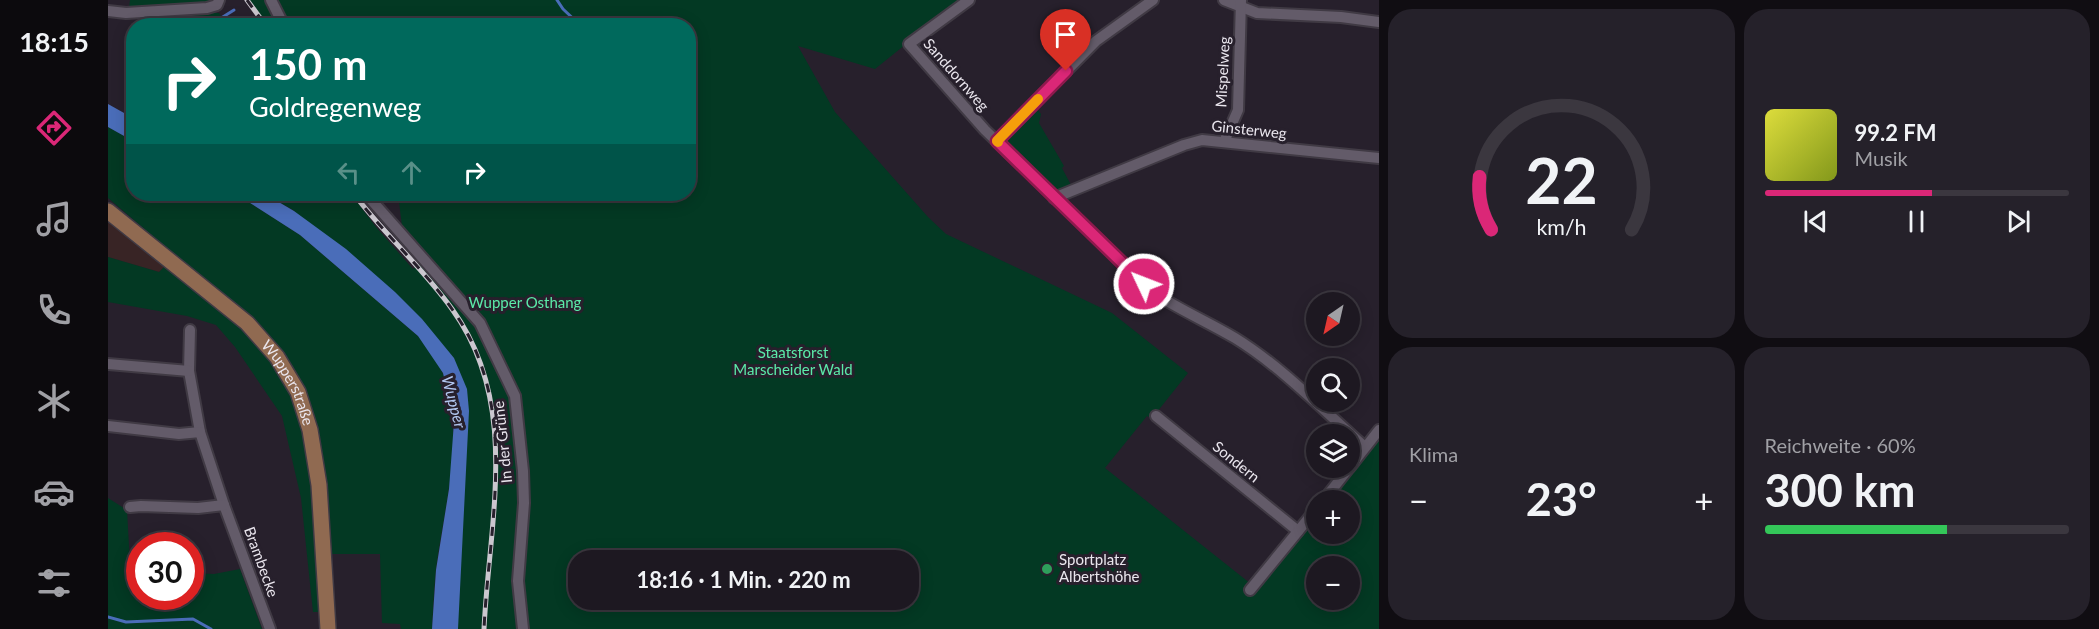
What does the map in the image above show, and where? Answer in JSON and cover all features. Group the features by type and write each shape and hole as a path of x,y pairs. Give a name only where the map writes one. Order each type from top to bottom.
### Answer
{"main road":[{"name":"Wupperstraße","path":"108,211 247,323 277,357 298,392 310,430 319,485 328,629"}],"street":[{"path":"108,11 126,13 207,8 217,5 219,0"},
{"path":"270,0 280,18"},
{"name":"Sanddornweg","path":"969,0 909,44 997,141 1154,293 1175,307 1235,338 1365,447"},
{"path":"997,141 1096,41 1153,0"},
{"path":"1224,0 1241,3 1257,13 1341,17 1379,22"},
{"name":"Mispelweg","path":"1224,142 1238,110 1241,3"},
{"name":"Ginsterweg","path":"1054,198 1184,145 1202,140 1379,158"},
{"name":"In der Grüne","path":"372,201 480,323 515,396 523,471 524,503 518,582 523,629"},
{"name":"Brambecke","path":"190,330 189,371 200,432 224,505 270,629"},
{"path":"109,363 189,371"},
{"name":"Sondern","path":"1156,416 1298,531"},
{"path":"108,426 179,434 200,432"},
{"path":"1360,454 1379,430"},
{"path":"1332,490 1342,478"},
{"path":"130,507 198,508 224,505"},
{"path":"1250,590 1306,521"}],"shaded area":[{"path":"108,222 165,266 159,272 108,257"}],"green space":[{"path":"130,0 217,0 174,12 219,13 222,18 178,18 173,12 128,16"},
{"name":"Staatsforst Marscheider Wald","path":"245,0 961,0 875,69 798,46 835,112 928,217 946,234 1112,313 1188,373 1157,412 1151,418 1147,416 1105,468 1251,584 1306,526 1306,544 1360,544 1360,490 1337,490 1347,478 1360,478 1360,462 1379,439 1379,629 442,629 460,432 445,362 293,210 277,201 356,201 413,269 426,257 401,228 399,201 696,201 696,18 258,18"},
{"path":"1036,108 1041,114 1039,123 1064,166 1062,168 1071,185 1058,190 1052,189 1006,142"},
{"path":"108,127 126,137 126,201 247,201 300,235 418,336 443,374 450,398 453,422 451,472 436,569 432,629 401,629 400,624 382,623 380,554 332,554 322,452 310,411 247,316 108,198"},
{"path":"108,257 159,272 165,266 237,323 265,354 290,391 309,449 320,612 313,612 301,498 282,416 235,347 216,325 187,316 108,302"},
{"path":"108,498 127,510 126,610 204,610 204,574 240,569 262,629 108,629"}],"water":[{"path":"108,104 126,114 126,137 108,127"},
{"name":"Wupper","path":"247,201 277,201 346,249 422,319 454,358 467,389 469,411 458,629 432,629 436,570 449,489 454,422 443,373 418,336 300,235"}],"waterway":[{"path":"557,0 573,18"},
{"path":"221,18 234,10"},
{"path":"108,617 126,622 193,619 211,629"}],"railway":[{"path":"247,0 260,18"},
{"path":"360,201 429,279 452,309 473,346 487,384 494,424 496,464 484,629"}],"slow traffic":[{"path":"998,142 1038,99"}],"place":[{"name":"Sportplatz Albertshöhe","path":"1047,569"}],"route":[{"path":"1066,71 997,141 1144,284"}],"park label":[{"name":"Wupper Osthang","path":"525,303"}]}
